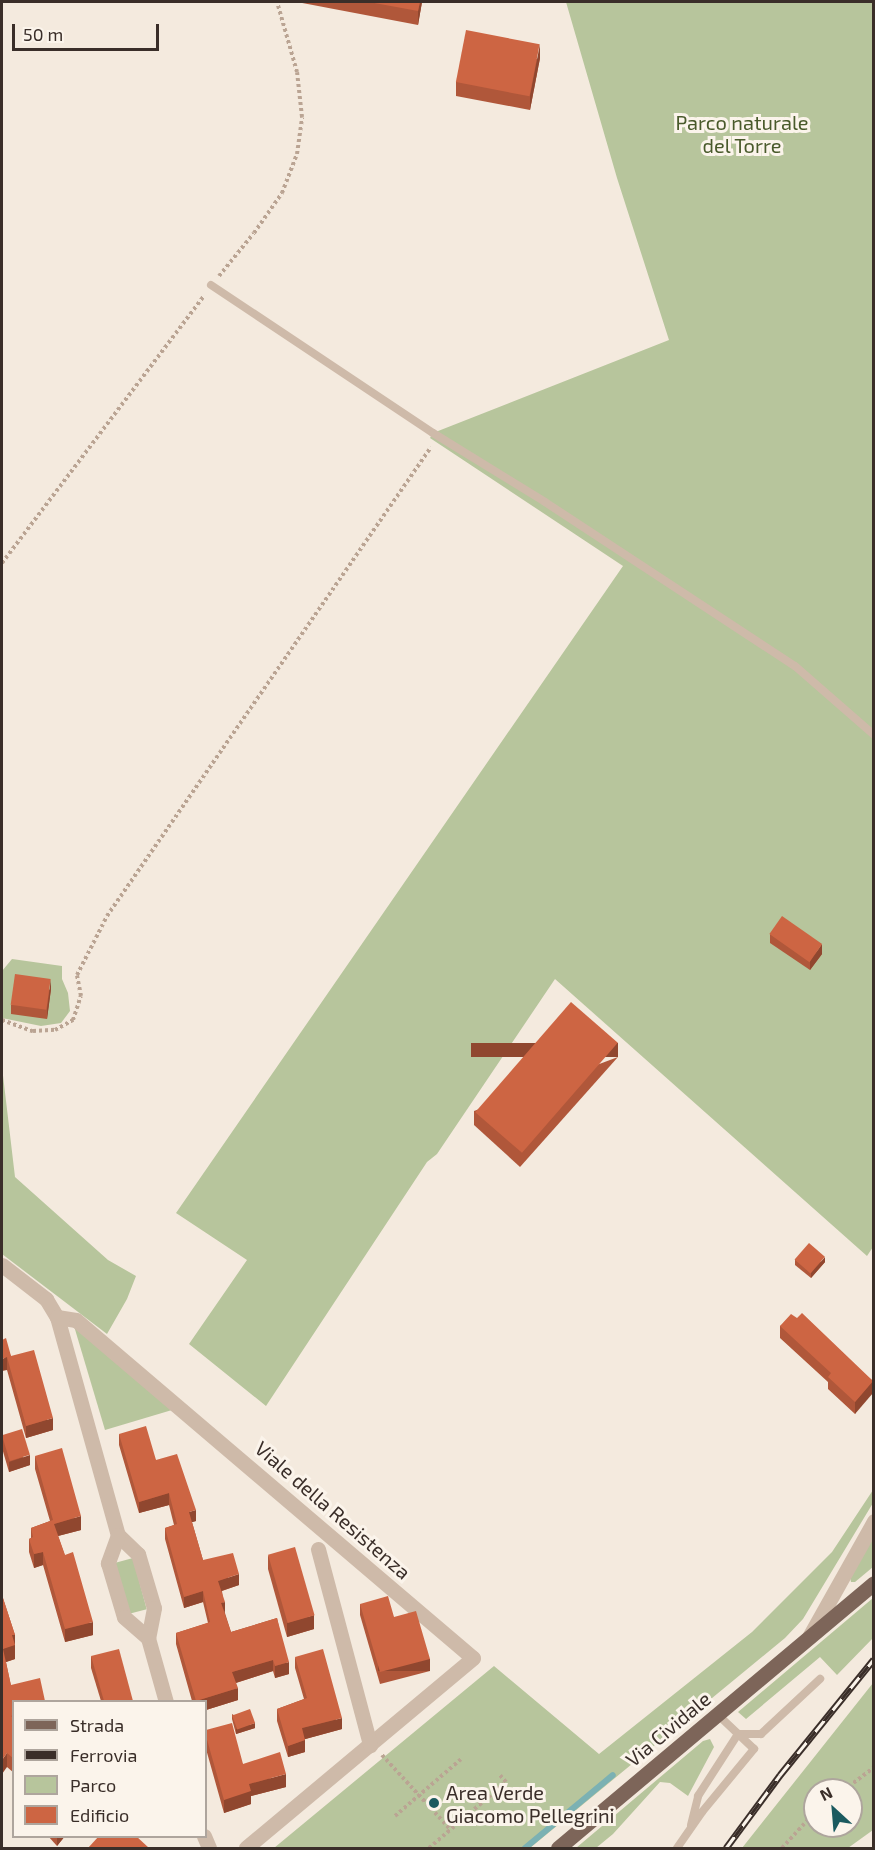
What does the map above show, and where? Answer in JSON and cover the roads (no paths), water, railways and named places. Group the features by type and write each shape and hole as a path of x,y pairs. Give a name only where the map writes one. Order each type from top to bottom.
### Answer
{"main road":[{"name":"Via Cividale","path":"558,1848 806,1642 873,1582"}],"street":[{"path":"2,1265 46,1299 57,1317 118,1535 138,1554 154,1608 148,1638 166,1700"},
{"name":"Viale della Resistenza","path":"57,1317 76,1320 473,1658 246,1848"},
{"name":"Via Cividale","path":"806,1642 873,1521"},
{"path":"118,1535 108,1563 124,1617 148,1638"},
{"name":"Viale della Resistenza","path":"318,1549 370,1745"}],"lane":[{"path":"212,285 439,436 545,502 795,666 873,735"},
{"path":"738,1734 761,1734 820,1679"},
{"path":"677,1848 754,1749 717,1715"},
{"path":"690,1829 699,1796 738,1734"}],"waterway":[{"path":"525,1848 613,1775"}],"railway":[{"path":"726,1848 780,1775 874,1659"}],"place":[{"name":"Area Verde Giacomo Pellegrini","path":"434,1803"}],"park label":[{"name":"Parco naturale del Torre","path":"742,134"}]}
